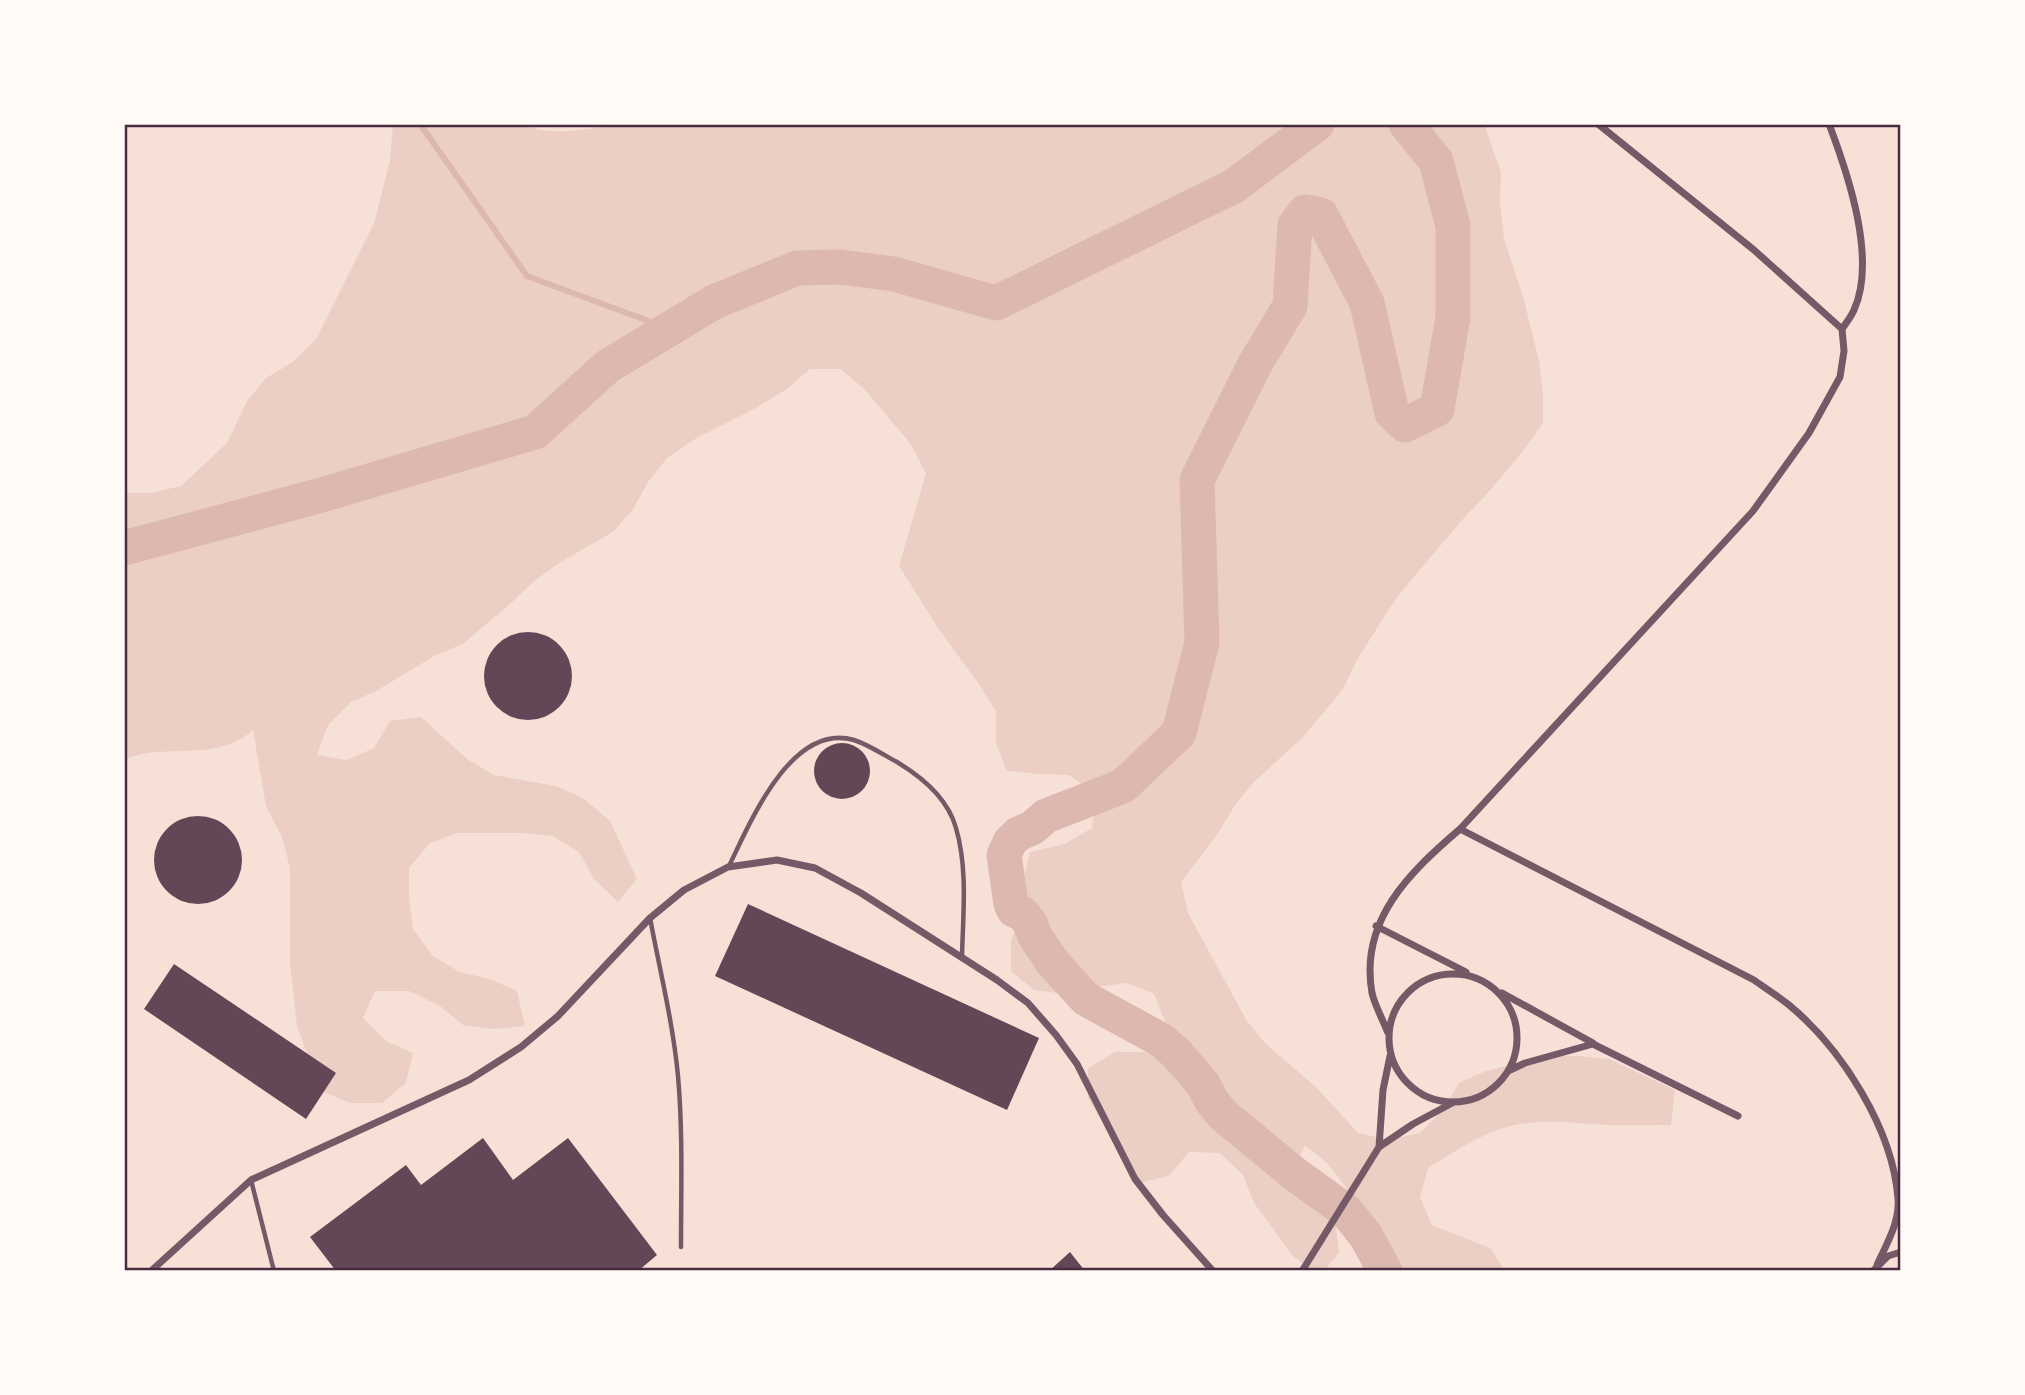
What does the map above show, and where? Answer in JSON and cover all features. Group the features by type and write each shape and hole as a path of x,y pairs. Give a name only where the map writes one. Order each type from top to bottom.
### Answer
{"street":[{"path":"1598,124 1754,250 1842,329"},
{"path":"1454,1102 1433,1099 1415,1090 1400,1075 1391,1056 1388,1033 1373,995 1369,962 1376,926 1417,868 1460,829 1753,511 1809,433 1840,377 1844,351 1842,329 1854,309 1861,278 1861,244 1846,169 1829,124"},
{"path":"1460,829 1754,980 1790,1006 1820,1037 1867,1102 1881,1130 1899,1203 1892,1232 1875,1268"},
{"path":"151,1271 251,1180 469,1080 521,1047 558,1016 650,918 684,890 728,867 777,860 814,868 861,893 962,957 1028,1003 1056,1035 1077,1065 1135,1179 1213,1271"},
{"path":"1376,926 1473,976 1593,1044 1738,1116"},
{"path":"1388,1033 1394,1010 1407,991 1427,978 1450,973 1473,976"},
{"path":"1302,1271 1379,1147 1412,1124 1454,1102 1475,1098 1494,1087 1508,1071 1516,1046 1514,1019 1507,1002 1495,989"},
{"path":"1508,1071 1525,1063 1593,1044"},
{"path":"1379,1147 1383,1090 1391,1056"},
{"path":"1875,1268 1888,1256 1901,1252"}],"lane":[{"path":"728,867 755,812 779,777 804,750 830,738 854,740 915,773 942,800 956,827 963,867 962,957"},
{"path":"650,918 678,1076 681,1247"},
{"path":"251,1180 274,1271"}],"shaded area":[{"path":"393,124 521,124 559,131 625,124 1484,124 1501,172 1500,203 1504,238 1524,300 1539,361 1543,423 1524,450 1397,597 1358,658 1343,689 1304,736 1254,782 1181,882 1188,913 1247,1021 1266,1044 1316,1087 1358,1133 1389,1140 1420,1133 1443,1110 1459,1083 1486,1071 1547,1056 1609,1059 1675,1090 1671,1125 1549,1122 1515,1125 1481,1137 1428,1168 1420,1198 1432,1225 1490,1248 1505,1271 1396,1271 1366,1214 1328,1164 1305,1145 1293,1172 1335,1218 1339,1253 1324,1271 1313,1271 1293,1256 1254,1203 1243,1175 1220,1153 1189,1152 1169,1176 1139,1183 1088,1098 1088,1068 1115,1052 1150,1052 1165,1021 1154,994 1127,983 1065,994 1034,990 1011,971 1011,940 1023,913 1023,882 1030,852 1065,844 1092,828 1096,794 1069,775 1007,771 996,743 996,712 899,566 926,473 910,443 864,389 841,369 810,369 787,389 695,439 667,458 648,482 633,509 613,532 559,563 533,582 463,644 436,655 378,690 351,702 328,725 317,755 347,760 374,748 390,721 421,717 467,759 494,775 556,786 583,798 610,821 637,879 618,902 594,879 579,852 552,836 456,833 429,844 409,868 413,929 433,956 460,972 490,979 517,991 525,1026 494,1029 463,1025 440,1006 409,991 375,991 363,1018 386,1041 413,1053 406,1083 382,1103 351,1103 321,1091 297,1026 290,964 290,868 282,837 266,806 253,730 243,738 220,747 149,753 124,759 124,493 150,493 181,486 227,443 247,401 266,378 293,362 316,339 374,223 390,161"}],"building":[{"path":"528,632 545,635 559,645 569,659 572,676 569,693 559,707 545,717 528,720 511,717 497,707 487,693 484,676 487,659 497,645 511,635"},
{"path":"836,743 848,743 858,747 866,755 870,771 866,787 858,795 848,799 836,799 826,795 818,787 814,777 814,765 818,755 826,747"},
{"path":"198,816 215,819 229,829 239,843 242,860 239,877 229,891 215,901 198,904 181,901 167,891 157,877 154,860 157,843 167,829 181,819"},
{"path":"748,904 1039,1038 1007,1110 715,976"},
{"path":"174,964 336,1073 306,1119 144,1009"},
{"path":"483,1138 513,1180 568,1138 657,1255 638,1271 336,1271 310,1237 406,1165 421,1185"},
{"path":"1070,1252 1085,1271 1049,1271"}],"waterway":[{"path":"420,124 527,276 670,329"},
{"path":"124,548 318,496 535,432 608,366 714,302 797,268 840,267 894,274 996,303 1234,186 1317,124"},
{"path":"1385,1271 1366,1236 1346,1211 1296,1175 1223,1115 1203,1084 1176,1053 1161,1040 1086,999 1053,963 1035,936 1030,923 1023,914 1014,910 1011,904 1004,855 1010,842 1018,834 1032,828 1046,816 1123,786 1179,733 1202,642 1197,480 1255,364 1290,306 1295,225 1305,212 1321,215 1367,303 1392,413 1405,425 1437,409 1453,317 1453,226 1436,161 1406,124"}]}
